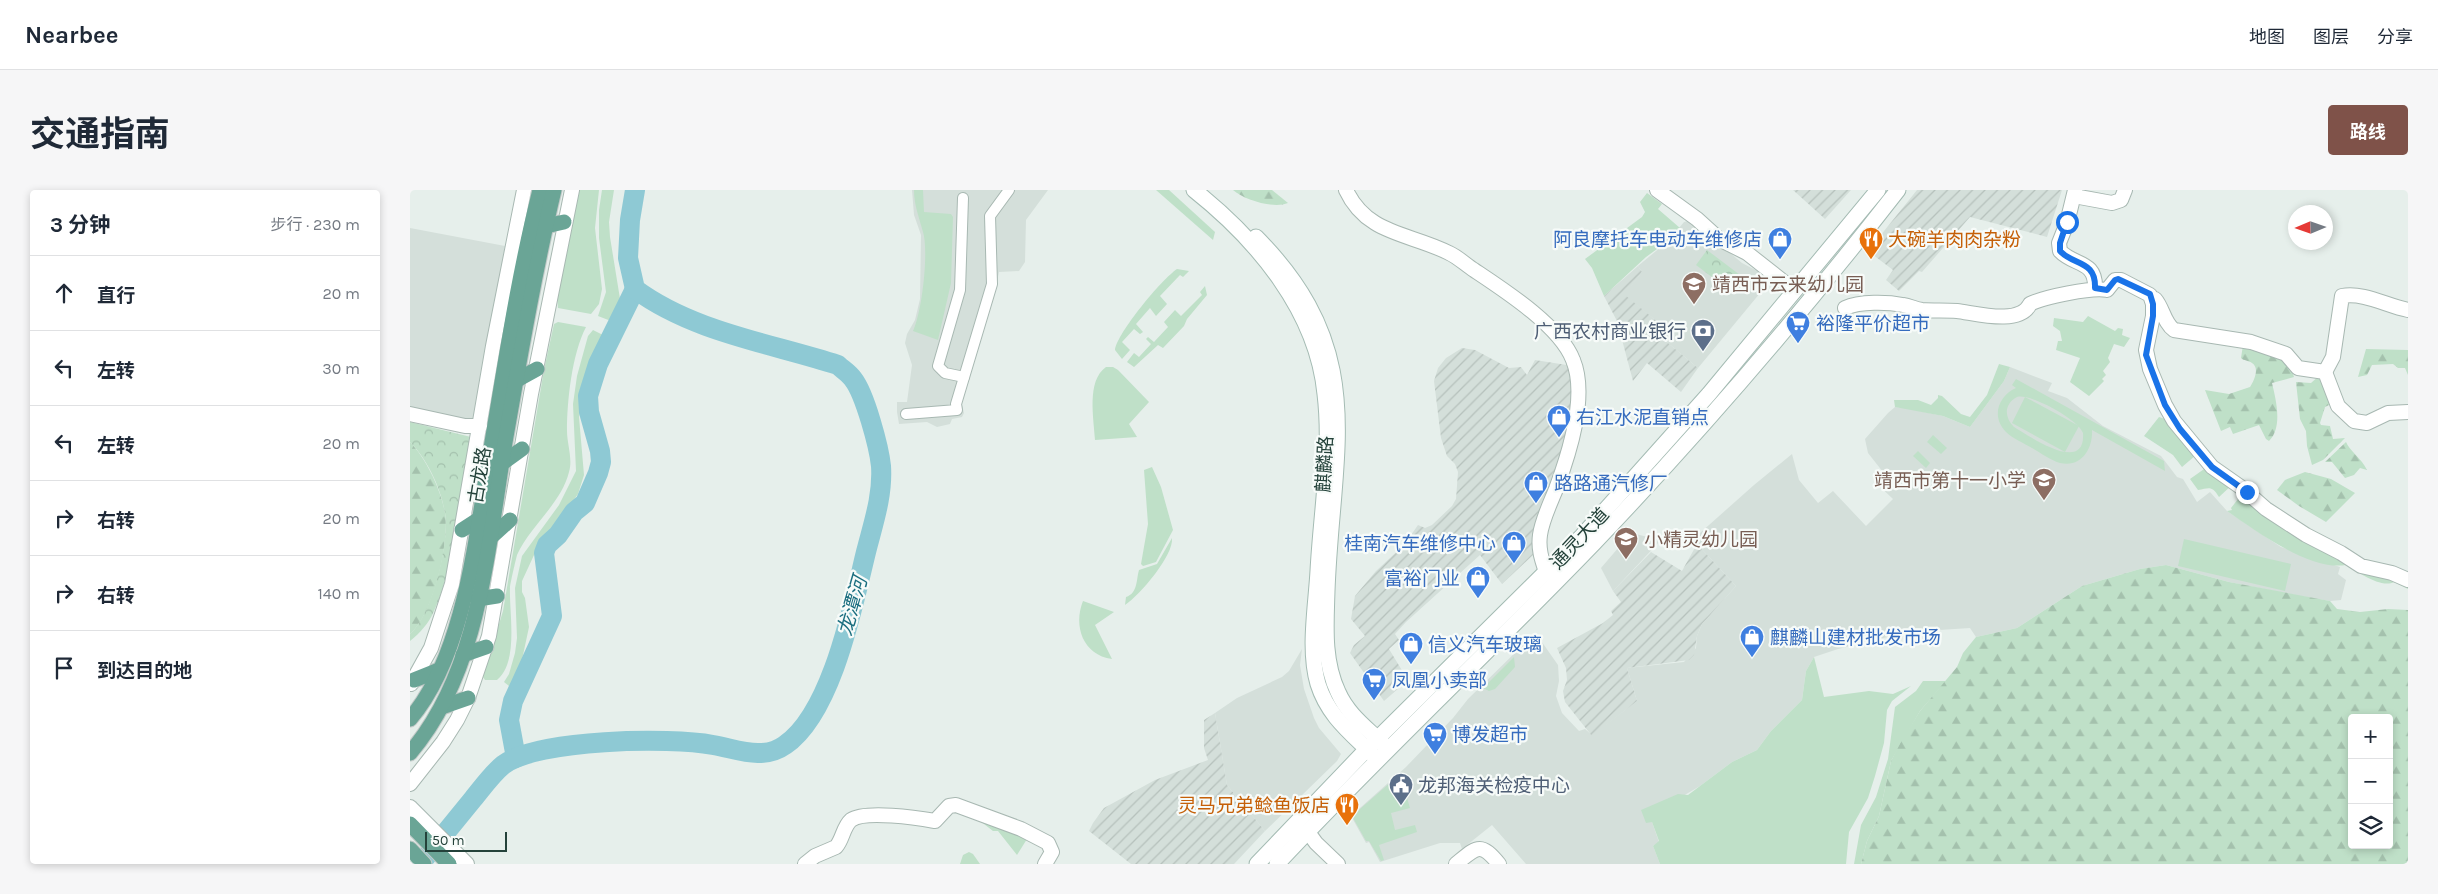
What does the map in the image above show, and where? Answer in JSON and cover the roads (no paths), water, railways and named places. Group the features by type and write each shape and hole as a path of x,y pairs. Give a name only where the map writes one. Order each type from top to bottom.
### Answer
{"main road":[{"name":"古龙路","path":"410,719 420,708 439,670 457,625 479,519 526,256 540,190"},
{"name":"古龙路","path":"410,753 422,739 442,707 463,655 478,599 517,380 554,190"},
{"name":"麒麟路","path":"1194,190 1220,211 1284,284 1302,315 1318,358 1325,393 1327,418 1315,618 1318,683 1334,718 1378,750"},
{"name":"麒麟路","path":"1207,190 1240,220 1283,266 1309,305 1329,353 1336,392 1339,433 1325,639 1332,677 1343,702 1378,750"},
{"name":"通灵大道","path":"1277,864 1308,832 1378,750 1582,536 1709,394 1878,190"},
{"name":"通灵大道","path":"1256,864 1593,544 1663,470 1898,190"},
{"path":"546,226 564,222"},
{"path":"517,380 537,369"},
{"path":"502,464 522,449"},
{"path":"462,530 479,519"},
{"path":"489,539 510,520"},
{"path":"478,599 497,596"},
{"path":"463,655 486,646"},
{"path":"412,683 439,670"},
{"path":"442,707 468,698"},
{"path":"410,813 449,864"},
{"path":"410,849 424,864"}],"street":[{"path":"412,683 426,658 441,622 452,584 493,346 524,190"},
{"path":"410,784 452,730 468,698 486,646 497,596 564,222 572,190"},
{"path":"906,414 958,410 956,404 992,284 990,216 1009,190"},
{"path":"1346,190 1359,210 1378,225 1393,233 1449,253 1502,288 1562,339 1572,356 1577,373 1578,396 1571,445 1540,534 1540,554 1546,572"},
{"path":"1657,190 1719,239 1746,253 1794,290"},
{"path":"2095,288 2094,276 2089,269 2060,251 2060,243 2075,193 2112,204 2121,200 2125,190"},
{"path":"962,198 960,290 938,366 945,373 964,376"},
{"path":"1845,308 1858,305 1900,304 1919,310 1954,311 1995,318 2024,312 2034,302 2095,288 2107,290 2118,279 2148,292 2160,304 2170,328 2174,330 2251,342 2286,354 2298,368 2326,372"},
{"path":"2408,310 2388,306 2365,297 2342,296 2333,357 2326,372 2338,406 2354,421 2368,423 2388,413 2408,412"},
{"path":"2152,298 2153,316 2146,350 2148,361 2170,413 2202,457 2218,473 2306,535 2341,552 2361,566 2392,573 2408,580"},
{"path":"410,414 466,426 480,426"},
{"path":"805,864 816,856 836,847 847,825 856,818 862,816 895,816 935,821 949,806 956,805 1021,829 1048,843 1052,852 1045,864"},
{"path":"410,813 468,864"},
{"path":"1308,832 1316,843 1338,864"},
{"path":"1456,864 1473,849 1480,848 1487,850 1499,864"}],"waterway":[{"name":"龙潭河","path":"420,864 487,781 503,765 520,756 573,745 637,741 693,742 759,753 777,750 801,730 816,709 828,684 847,628 877,510 881,477 880,457 871,421 858,386 838,365 707,326 658,304 635,289 628,258 630,220 635,190"},
{"path":"516,758 509,720 513,701 552,616 544,553 547,545 558,535 574,512 585,503 598,473 601,462 600,451 589,412 588,396 598,364 635,289"}],"place":[{"name":"阿良摩托车电动车维修店","path":"1780,260"},
{"name":"大碗羊肉肉杂粉","path":"1871,260"},
{"name":"靖西市云来幼儿园","path":"1694,305"},
{"name":"裕隆平价超市","path":"1798,344"},
{"name":"广西农村商业银行","path":"1703,352"},
{"name":"右江水泥直销点","path":"1559,438"},
{"name":"靖西市第十一小学","path":"2044,501"},
{"name":"路路通汽修厂","path":"1536,504"},
{"name":"小精灵幼儿园","path":"1626,560"},
{"name":"桂南汽车维修中心","path":"1514,564"},
{"name":"富裕门业","path":"1478,599"},
{"name":"麒麟山建材批发市场","path":"1752,658"},
{"name":"信义汽车玻璃","path":"1411,665"},
{"name":"凤凰小卖部","path":"1374,701"},
{"name":"博发超市","path":"1435,755"},
{"name":"龙邦海关检疫中心","path":"1401,806"},
{"name":"灵马兄弟鲶鱼饭店","path":"1347,826"}]}
